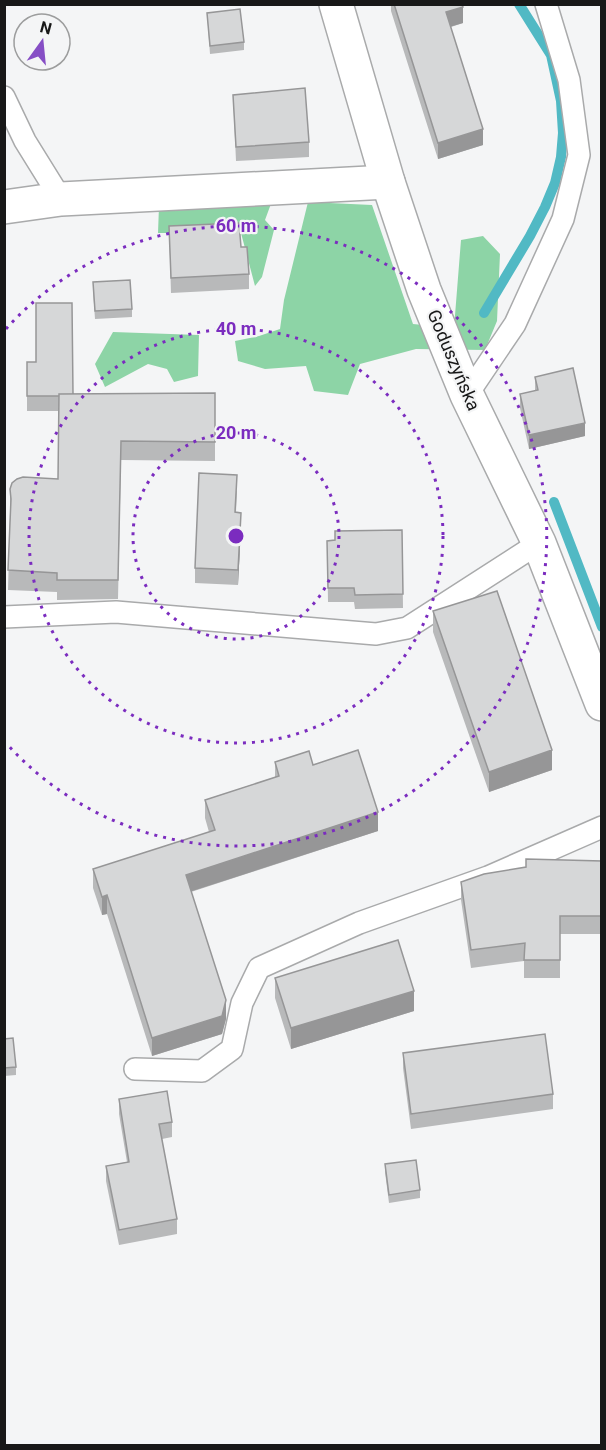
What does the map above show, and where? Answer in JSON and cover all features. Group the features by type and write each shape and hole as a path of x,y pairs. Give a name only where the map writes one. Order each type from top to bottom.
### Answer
{"street":[{"name":"Goduszyńska","path":"336,4 388,182 424,290 467,394 539,543 602,704"},
{"path":"4,207 61,199 388,182"}],"lane":[{"path":"467,394 514,324 563,219 579,155 570,80 546,4"},
{"path":"4,97 26,141 61,199"},
{"path":"4,617 116,612 376,634 407,628 539,543"},
{"path":"135,1070 202,1071 232,1049 242,1004 259,968 359,923 488,877 602,827"}],"green space":[{"path":"272,201 265,220 274,230 262,277 255,286 241,233 158,233 159,206"},
{"path":"308,202 372,205 413,324 454,328 461,240 483,236 500,254 497,321 485,350 416,349 360,364 348,395 314,391 306,366 265,369 238,361 235,341 280,329 284,300"},
{"path":"113,332 199,335 198,376 174,382 167,369 148,364 105,387 95,364"}],"building":[{"path":"394,4 462,4 463,7 446,12 483,129 438,143"},
{"path":"240,9 244,42 210,46 207,13"},
{"path":"305,88 309,142 236,147 233,95"},
{"path":"239,223 241,247 247,247 249,274 171,278 169,226"},
{"path":"130,280 132,309 95,311 93,282"},
{"path":"36,303 72,303 73,394 27,396 27,362 36,362"},
{"path":"573,368 585,423 529,435 520,394 538,390 535,377"},
{"path":"215,393 215,442 121,441 118,580 57,580 57,573 8,570 12,483 23,477 58,479 59,394"},
{"path":"199,473 237,475 235,512 241,513 238,570 195,568"},
{"path":"402,530 403,594 355,595 354,588 328,588 327,541 335,540 335,531"},
{"path":"497,591 552,750 489,772 433,611"},
{"path":"358,750 378,812 186,875 226,1000 222,1016 152,1038 107,895 102,897 93,869 215,830 205,800 279,776 275,762 309,751 313,765"},
{"path":"526,859 602,861 602,916 560,916 560,960 524,960 525,943 471,950 461,882 484,874 526,867"},
{"path":"398,940 414,991 291,1028 275,978"},
{"path":"545,1034 553,1094 411,1114 403,1053"},
{"path":"13,1038 16,1067 4,1068 4,1039"},
{"path":"167,1091 172,1122 159,1124 177,1219 119,1230 106,1166 129,1162 119,1099"},
{"path":"416,1160 420,1190 389,1195 385,1164"}],"waterway":[{"path":"484,313 545,207 555,183 561,157 563,133 561,101 551,55 519,4"},
{"path":"554,502 602,627"}]}
